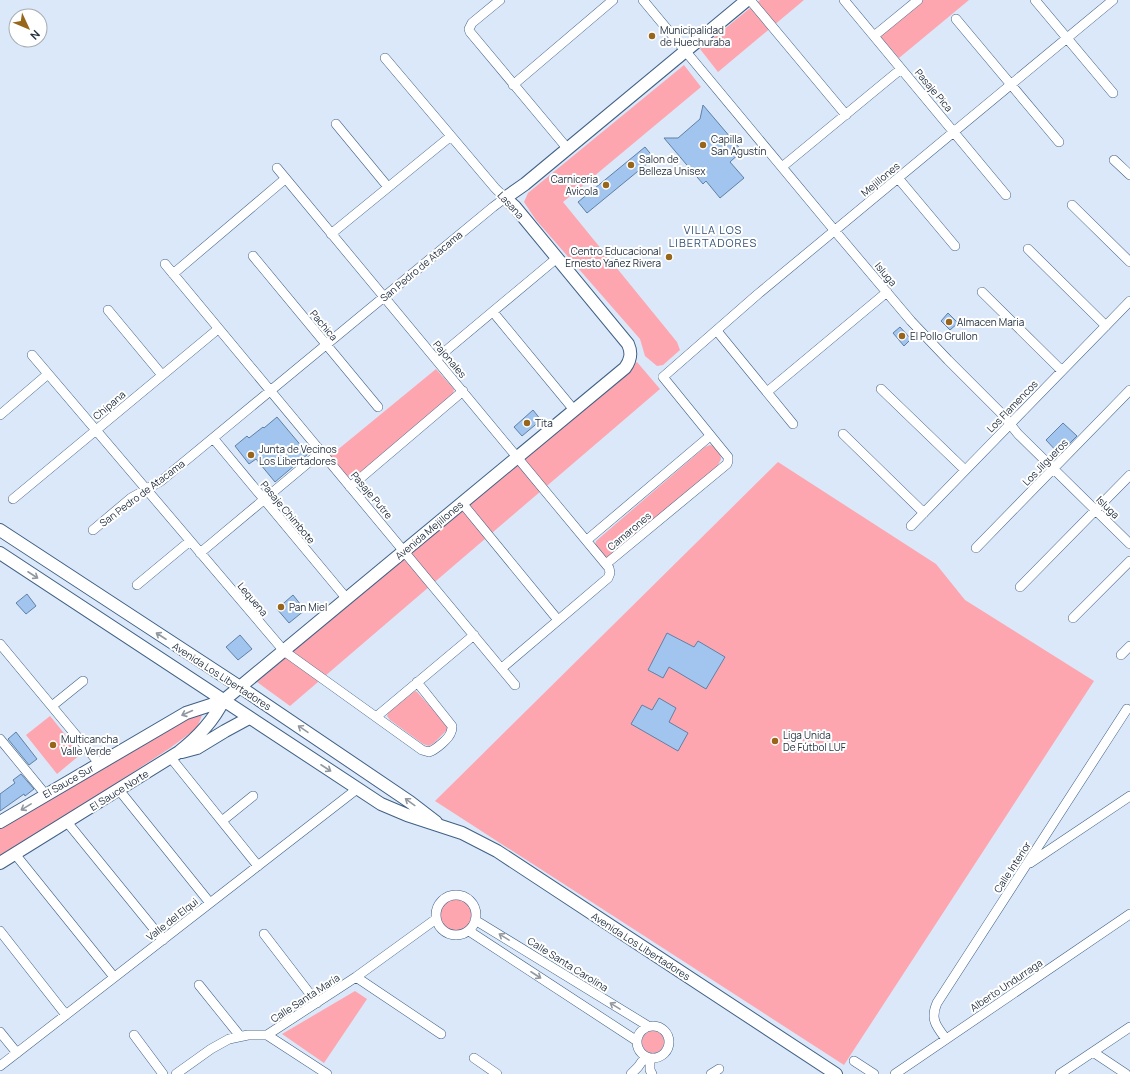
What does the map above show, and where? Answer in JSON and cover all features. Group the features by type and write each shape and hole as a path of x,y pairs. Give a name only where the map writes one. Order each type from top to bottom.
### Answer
{"street":[{"path":"500,0 472,23 469,29 470,32 513,85 568,148"},
{"path":"513,85 613,0"},
{"name":"Isluga","path":"643,0 835,231 928,339 1002,414 1018,434 1130,544"},
{"name":"San Pedro de Atacama","path":"93,530 131,498 161,481 505,198 525,184 747,0"},
{"path":"750,0 846,114"},
{"name":"Pasaje Pica","path":"844,0 1006,195"},
{"path":"874,36 918,0"},
{"path":"1035,0 1113,93"},
{"name":"Mejillones","path":"710,436 663,377 758,294 1113,0"},
{"path":"956,19 1059,142"},
{"name":"Lasana","path":"385,58 495,188 515,207 628,344 631,356"},
{"path":"782,167 901,69"},
{"path":"336,124 388,187"},
{"path":"331,234 451,136"},
{"path":"1114,160 1130,175"},
{"name":"Pajonales","path":"277,168 606,564"},
{"path":"898,178 955,246"},
{"path":"173,274 285,179"},
{"path":"1072,205 1130,262"},
{"path":"1028,249 1106,326"},
{"name":"Pachica","path":"253,256 378,407"},
{"path":"436,359 557,258"},
{"name":"Pasaje Putre","path":"165,264 515,685"},
{"path":"767,392 887,292"},
{"path":"982,292 1062,371"},
{"name":"Los Flamencos","path":"911,526 1130,301"},
{"path":"108,310 162,375"},
{"path":"493,312 574,410"},
{"name":"Chipana","path":"13,499 218,328"},
{"path":"717,331 793,424"},
{"name":"Lequena","path":"32,355 284,651 422,750 429,752 435,749 449,736 452,726 417,682"},
{"name":"Avenida Mejillones","path":"223,701 625,368 631,356"},
{"path":"0,415 48,374"},
{"path":"881,389 965,470"},
{"name":"Los Jilgueros","path":"976,548 1130,390"},
{"path":"350,487 463,391"},
{"path":"843,434 924,513"},
{"name":"Camarones","path":"502,668 608,578 610,570 606,564 726,464 728,457 710,436 587,540"},
{"name":"Pasaje Chimbote","path":"213,438 346,599"},
{"path":"200,553 321,452"},
{"path":"1020,587 1130,475"},
{"path":"462,503 558,620"},
{"name":"Avenida Los Libertadores","path":"0,530 240,687 410,802 441,825"},
{"path":"137,586 190,542"},
{"name":"Avenida Los Libertadores","path":"0,553 381,804 424,821 441,825 462,833 497,851 836,1074"},
{"path":"1073,618 1130,561"},
{"path":"376,717 474,635"},
{"path":"0,644 99,764"},
{"path":"1121,655 1130,646"},
{"path":"52,706 83,681"},
{"name":"El Sauce Norte","path":"0,863 175,755 195,739 212,720 223,701"},
{"name":"El Sauce Sur","path":"0,822 186,713 223,701"},
{"name":"Calle Interior","path":"946,1040 934,1020 934,1009 937,1002 1127,709"},
{"path":"250,718 197,748 175,755 222,821 258,866"},
{"path":"0,739 46,795"},
{"name":"Valle del Elqui","path":"0,1066 357,789"},
{"path":"118,790 210,903"},
{"path":"222,821 253,796"},
{"path":"1027,865 1130,796"},
{"path":"67,822 163,940"},
{"path":"15,854 114,977"},
{"path":"460,895 471,901 476,913 476,920 473,926 463,934 449,934 439,925 436,919 436,912 438,906 447,897 460,895"},
{"name":"Alberto Undurraga","path":"895,1074 1130,914"},
{"name":"Calle Santa María","path":"176,1074 220,1043 240,1036 267,1035 356,978 436,919"},
{"name":"Calle Santa Carolina","path":"476,920 648,1026"},
{"path":"469,930 637,1041"},
{"path":"0,931 66,1014"},
{"path":"264,934 317,1003"},
{"path":"356,978 441,1034"},
{"path":"199,985 240,1036"},
{"path":"648,1026 659,1027 664,1030 669,1039 667,1049 664,1054 659,1057 648,1057 639,1050 637,1041 638,1036 640,1032 648,1026"},
{"path":"1060,1074 1130,1027"},
{"path":"0,1032 17,1053"},
{"path":"134,1035 163,1074"},
{"path":"267,1035 327,1074"},
{"path":"1093,1052 1126,1074"},
{"path":"631,1074 648,1057"},
{"path":"648,1057 652,1074"},
{"path":"474,1058 497,1074"},
{"path":"854,1060 874,1074"},
{"path":"711,1074 719,1068"}],"shaded area":[{"path":"760,0 804,0 718,72 700,49"},
{"path":"921,0 969,0 899,58 879,35"},
{"path":"684,65 701,87 563,202 677,342 680,350 663,365 657,366 645,356 640,339 536,220 524,202 528,193"},
{"path":"637,362 660,389 290,706 257,682"},
{"path":"436,369 454,389 453,394 354,478 348,477 330,456"},
{"path":"710,445 715,446 720,452 721,459 717,467 609,557 605,557 595,545 596,541 705,447"},
{"name":"Liga Unida De Fútbol LUF","path":"778,462 936,564 965,600 1094,681 844,1065 435,801"},
{"path":"415,691 446,724 448,729 429,746 423,744 390,720 387,716 388,713"},
{"path":"202,715 197,728 170,748 68,815 0,856 0,825 187,716"},
{"name":"Multicancha Valle Verde","path":"50,716 81,754 57,774 26,735"},
{"path":"453,899 459,899 469,906 472,915 471,921 465,928 459,931 453,931 443,924 440,918 440,912 447,902"},
{"path":"355,991 367,999 324,1063 282,1034"},
{"path":"653,1031 661,1034 664,1042 661,1050 653,1053 645,1050 642,1042 645,1034"}],"building":[{"name":"Capilla San Agustín","path":"703,105 742,151 730,162 744,178 720,198 706,181 703,184 664,138 678,138 700,119"},
{"path":"645,147 654,158 587,213 578,202"},
{"name":"Almacen Maria","path":"948,313 958,323 950,330 941,321"},
{"name":"El Pollo Grullon","path":"900,327 911,339 904,346 893,333"},
{"name":"Tita","path":"533,410 541,420 522,436 514,427"},
{"path":"277,417 308,454 275,482 256,459 249,464 235,446 247,436 249,438 263,427 264,428"},
{"path":"1063,423 1077,436 1059,454 1046,440"},
{"path":"27,594 36,606 26,614 16,603"},
{"path":"293,595 305,610 289,623 277,609"},
{"path":"667,633 694,647 698,641 725,657 706,689 669,667 663,678 648,670"},
{"path":"240,635 252,649 238,660 226,647"},
{"path":"659,698 676,708 669,722 688,733 678,751 631,724 642,705 652,710"},
{"path":"16,732 37,759 29,765 8,739"},
{"path":"21,774 34,789 25,796 24,794 0,811 0,794 15,783 13,780"}],"place":[{"name":"Municipalidad de Huechuraba","path":"652,36"},
{"name":"Capilla San Agustín","path":"703,145"},
{"name":"Salon de Belleza Unisex","path":"631,165"},
{"name":"Carniceria Avicola","path":"606,185"},
{"name":"Centro Educacional Ernesto Yañez Rivera","path":"669,257"},
{"name":"Almacen Maria","path":"949,322"},
{"name":"El Pollo Grullon","path":"902,336"},
{"name":"Tita","path":"527,423"},
{"name":"Junta de Vecinos Los Libertadores","path":"251,455"},
{"name":"Pan Miel","path":"281,607"},
{"name":"Liga Unida De Fútbol LUF","path":"775,741"},
{"name":"Multicancha Valle Verde","path":"53,745"}],"district":[{"name":"VILLA LOS LIBERTADORES","path":"713,236"}]}
